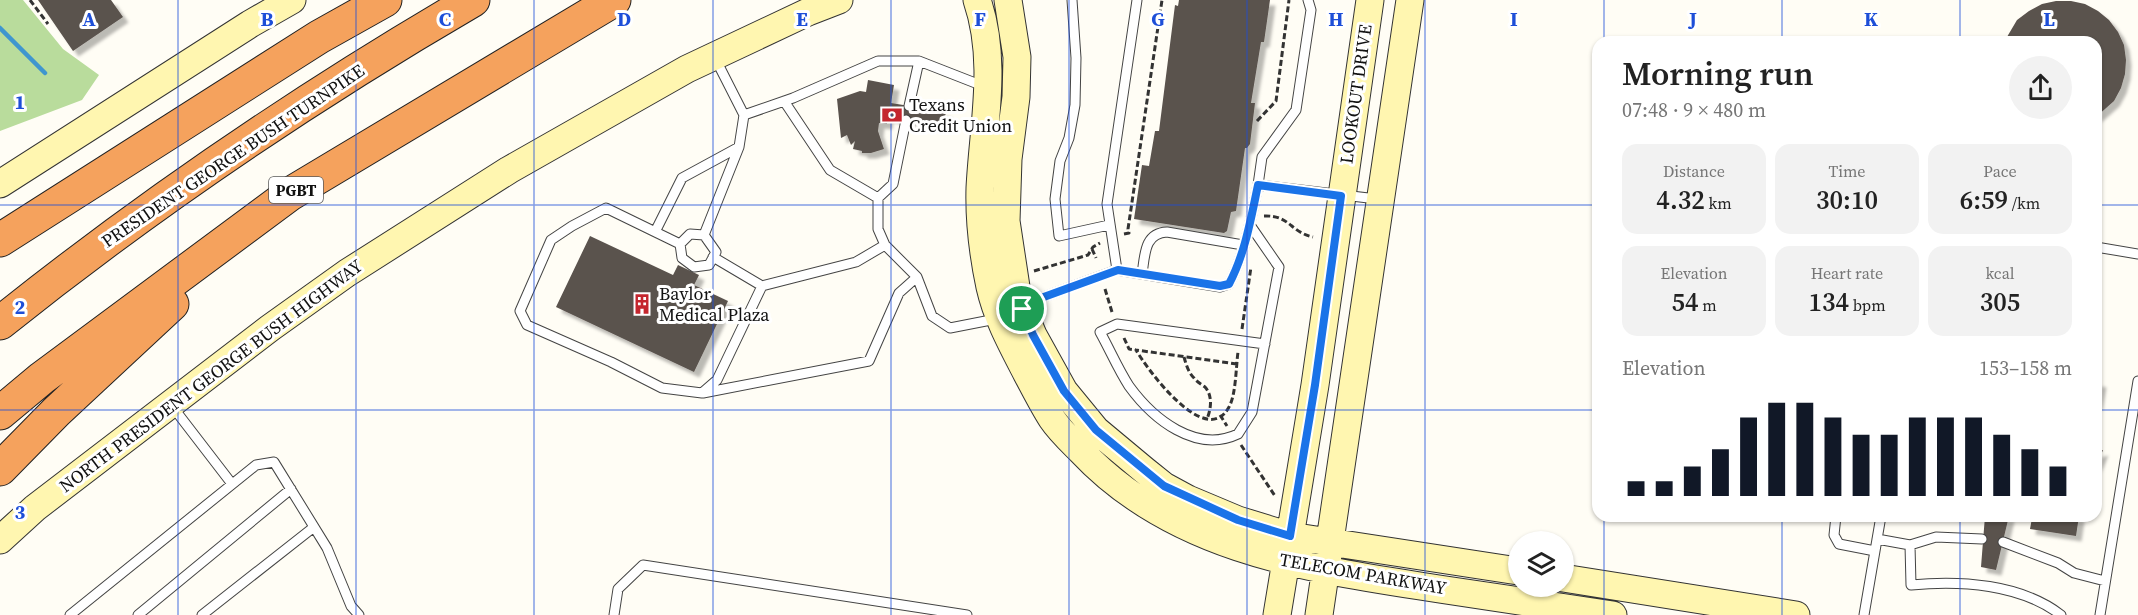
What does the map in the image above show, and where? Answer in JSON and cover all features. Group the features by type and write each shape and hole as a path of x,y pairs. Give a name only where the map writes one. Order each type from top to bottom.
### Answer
{"highway":[{"path":"0,240 319,37 385,0"},
{"name":"PRESIDENT GEORGE BUSH TURNPIKE","path":"0,323 130,224 221,160 354,72 473,0"},
{"name":"PGBT","path":"0,413 42,378 290,194 614,0"},
{"path":"0,469 56,412 290,194"}],"main road":[{"path":"0,183 250,24 292,0"},
{"name":"NORTH PRESIDENT GEORGE BUSH HIGHWAY","path":"0,540 35,508 170,404 270,328 356,267 509,170 687,69 808,12 839,0"},
{"name":"TELECOM PARKWAY","path":"977,0 986,39 988,88 980,187 980,229 990,287 1010,314 1033,335 1064,391 1096,430 1164,486 1238,520 1326,571 1612,615"},
{"name":"TELECOM PARKWAY","path":"1008,0 1017,57 1016,97 1008,159 1006,221 1016,287 1010,314"},
{"name":"LOOKOUT DRIVE","path":"1277,615 1315,385 1370,0"},
{"path":"1319,615 1410,0"},
{"name":"TELECOM PARKWAY","path":"1288,549 1330,542 1508,569"},
{"path":"1574,580 1796,615"}],"lane":[{"path":"1072,0 1076,58 1075,105 1069,138 1060,161 1055,200 1059,236 1109,225"},
{"path":"1118,270 1107,204 1137,0"},
{"path":"906,120 893,184 878,198 879,229 885,245 917,277 932,316 950,328 1010,314 1041,298 1118,270 1220,286 1229,284 1236,272 1250,225 1262,157 1296,110 1311,10 1308,0"},
{"path":"704,235 740,147 744,115 714,56"},
{"path":"744,115 784,101 878,61 919,61 988,88"},
{"path":"909,106 919,61"},
{"path":"784,101 830,170 878,198"},
{"path":"656,230 682,178 740,147"},
{"path":"1258,185 1380,200"},
{"path":"680,244 656,230 606,208 551,240 520,311 527,325 611,362 662,388 702,393 869,361 899,294 917,277"},
{"path":"1250,225 1279,267 1265,344 1252,412 1238,434 1213,440 1195,439 1169,426 1144,403 1129,385 1100,332 1117,324 1265,344"},
{"path":"1142,274 1148,243 1158,232 1244,245"},
{"path":"680,244 690,234 704,235"},
{"path":"680,244 682,258 694,267 709,265 716,252 704,235"},
{"path":"713,257 762,286 856,262 885,245"},
{"path":"2102,248 2138,254"},
{"path":"702,393 717,380 762,286"},
{"path":"2100,615 2138,381"},
{"path":"170,404 232,484"},
{"path":"70,615 256,465 274,462 327,548 351,606 359,615"},
{"path":"138,615 291,489"},
{"path":"1835,522 1834,535 1839,544 1875,551"},
{"path":"1864,615 1880,522"},
{"path":"202,615 314,527"},
{"path":"1877,539 1910,545 1936,537 1982,539"},
{"path":"2002,542 2058,563 2074,573 2105,581"},
{"path":"1910,545 1911,585 1957,583 1991,587 2051,607 2061,615"},
{"path":"614,615 618,589 643,565 968,615"}],"path":[{"path":"30,0 48,24"},
{"path":"1124,234 1129,233 1162,0"},
{"path":"1257,121 1276,101 1289,0"},
{"path":"1264,216 1277,215 1298,231 1313,237"},
{"path":"1032,272 1088,255 1102,242"},
{"path":"1092,249 1096,258"},
{"path":"1241,332 1251,265"},
{"path":"1105,289 1112,312"},
{"path":"1123,335 1129,349 1237,364"},
{"path":"1136,350 1170,394 1194,414 1207,419 1220,415 1229,408 1239,350"},
{"path":"1184,357 1190,373 1210,396 1211,407 1207,419"},
{"path":"1220,415 1228,427"},
{"path":"1239,443 1275,496"}],"green space":[{"path":"0,0 23,0 63,49 99,75 82,100 0,131"}],"building":[{"path":"38,0 111,0 123,17 73,51"},
{"path":"1179,0 1270,0 1251,103 1255,103 1250,144 1245,148 1236,211 1231,212 1227,231 1224,233 1134,219 1142,165 1149,166 1155,131 1159,131 1175,5 1178,6"},
{"path":"2071,1 2085,4 2109,20 2118,32 2124,45 2125,74 2114,101 2102,112 2102,36 2008,36 2017,20 2042,4"},
{"name":"Texans Credit Union","path":"868,80 894,85 891,103 946,112 943,127 888,117 887,124 879,123 878,131 884,149 862,153 862,151 853,149 855,141 851,145 847,135 841,138 837,99 860,91 866,92"},
{"name":"Baylor Medical Plaza","path":"590,236 673,275 678,265 699,275 694,285 728,301 694,372 556,307"},
{"path":"1985,522 2008,522 1996,570 1981,567"},
{"path":"2031,522 2078,522 2076,536 2030,529"}],"waterway":[{"path":"0,28 45,73"}],"place":[{"name":"Texans Credit Union","path":"892,115"},
{"name":"Baylor Medical Plaza","path":"642,304"}],"route":[{"path":"1258,185 1341,196 1315,385 1290,536 1264,530 1238,520 1164,486 1096,430 1064,391 1033,335 1022,309 1041,298 1118,270 1220,286 1229,284 1236,272 1250,225 1258,185"}]}
